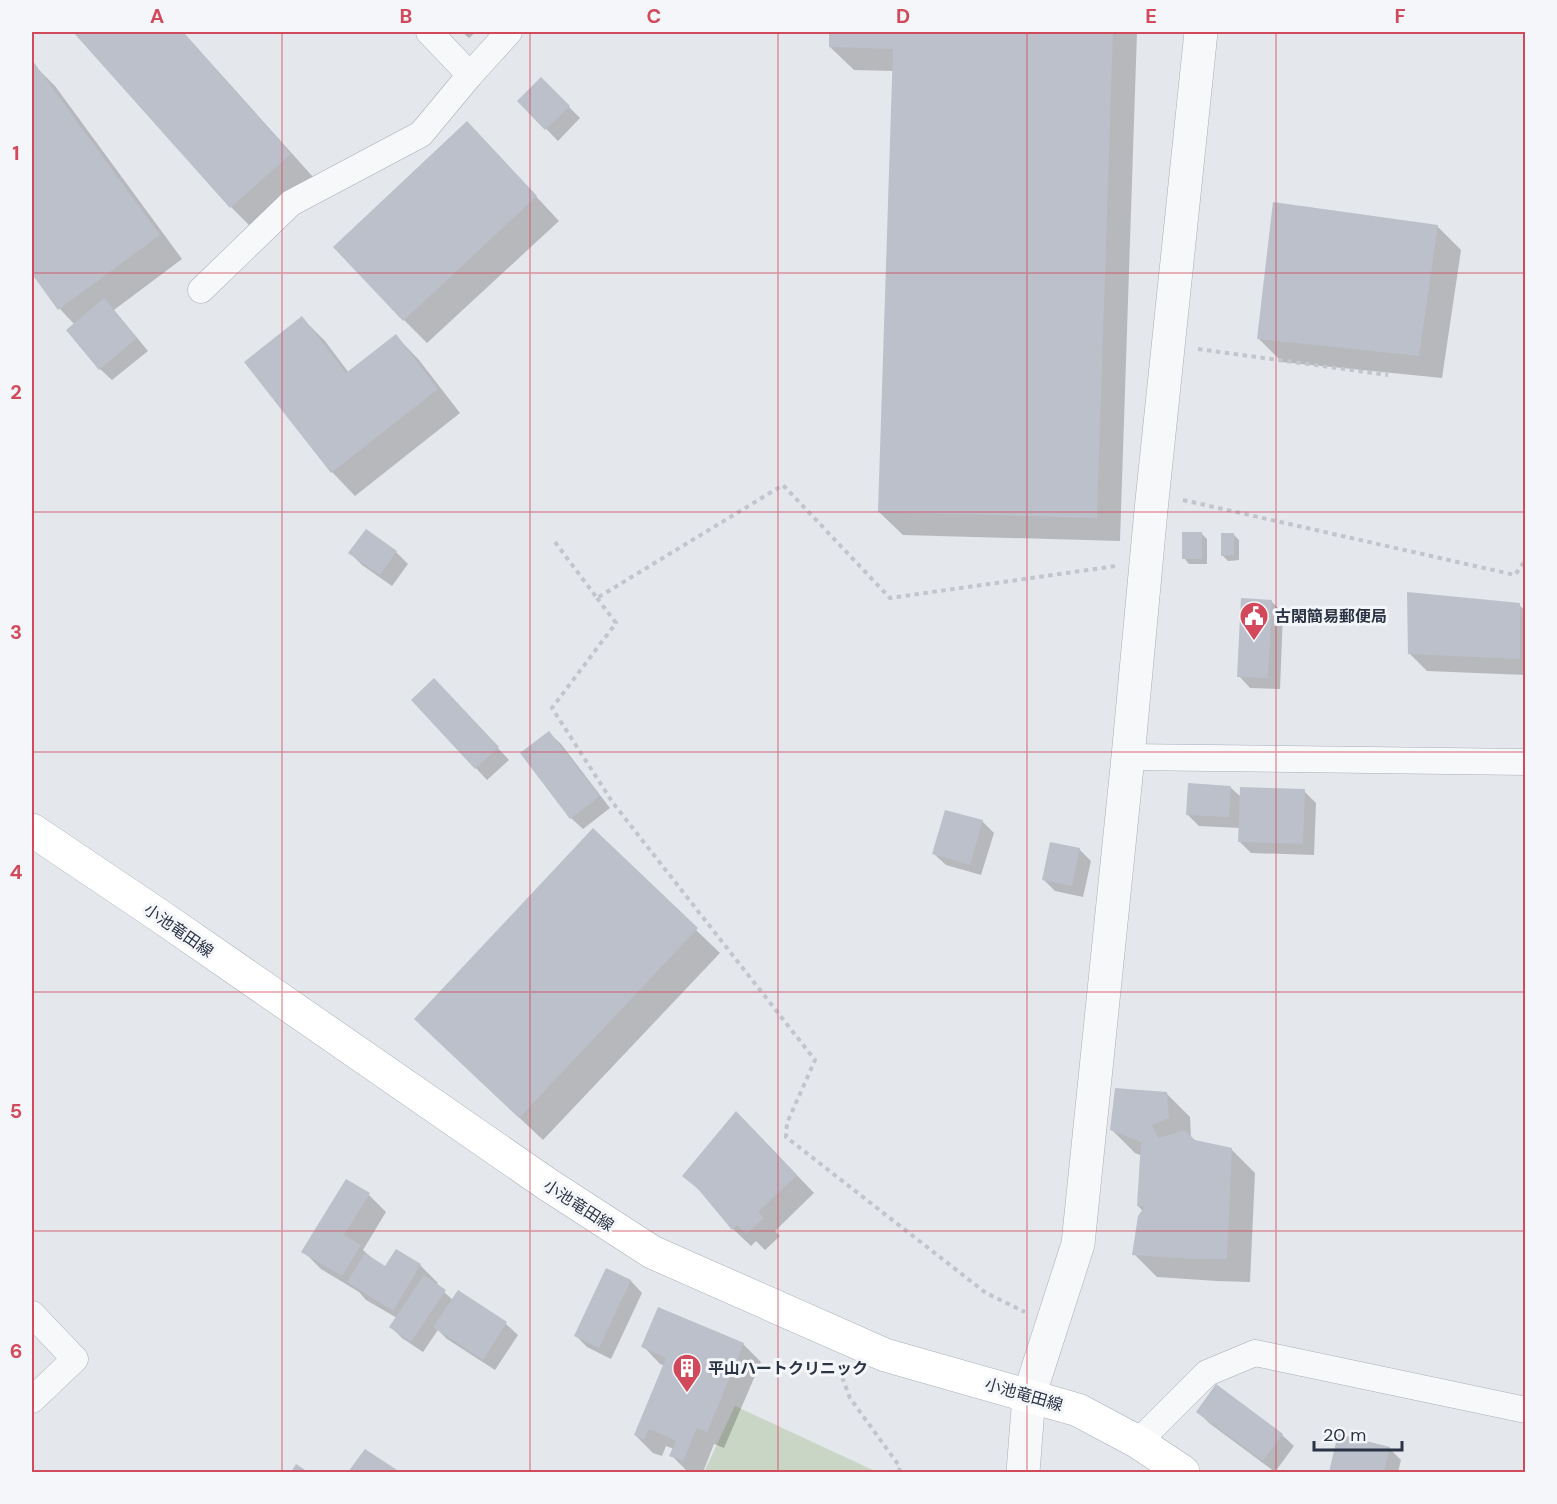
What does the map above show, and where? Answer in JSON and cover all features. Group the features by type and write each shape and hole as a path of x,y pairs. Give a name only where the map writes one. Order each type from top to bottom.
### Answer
{"main road":[{"name":"小池竜田線","path":"32,830 547,1184 652,1252 885,1355 1078,1410 1138,1442 1183,1473"}],"street":[{"path":"429,32 470,75"},
{"path":"201,290 291,203 421,134 509,32"},
{"path":"1023,1473 1029,1396 1078,1244 1201,32"},
{"path":"1128,757 1526,762"},
{"path":"32,1314 75,1359 32,1400"},
{"path":"1138,1442 1207,1372 1255,1353 1526,1410"}],"path":[{"path":"1168,345 1388,375"},
{"path":"597,598 783,486 890,598 1147,562"},
{"path":"1153,494 1515,575 1526,559"},
{"path":"555,542 616,623 552,708 613,803 815,1060 787,1123 786,1137 986,1293 1052,1325"},
{"path":"824,1328 850,1398 900,1467 899,1473"}],"green space":[{"path":"735,1406 877,1472 704,1472"}],"building":[{"path":"73,32 183,32 291,154 230,208"},
{"path":"829,32 1113,32 1097,518 878,512 893,49 829,47"},
{"path":"32,60 160,235 58,310 32,274"},
{"path":"541,77 570,106 545,130 517,101"},
{"path":"467,121 537,196 403,321 333,247"},
{"path":"1273,202 1438,225 1419,356 1257,339"},
{"path":"104,298 137,338 99,370 66,330"},
{"path":"302,316 346,373 396,334 438,389 331,473 244,362"},
{"path":"366,529 397,551 380,575 348,553"},
{"path":"1182,532 1202,532 1202,559 1182,559"},
{"path":"1221,533 1234,533 1234,555 1221,556"},
{"path":"1407,592 1520,603 1520,659 1408,654"},
{"path":"1241,598 1272,600 1268,678 1237,677"},
{"path":"434,678 499,747 475,769 411,700"},
{"path":"549,731 600,796 570,819 520,753"},
{"path":"1188,783 1231,786 1229,817 1186,815"},
{"path":"1240,787 1305,789 1303,844 1238,842"},
{"path":"945,810 983,820 970,865 932,854"},
{"path":"593,828 698,928 519,1118 414,1019"},
{"path":"1050,842 1080,848 1072,886 1042,880"},
{"path":"1115,1088 1167,1092 1169,1118 1152,1125 1158,1138 1185,1130 1195,1140 1232,1148 1227,1259 1132,1255 1138,1216 1145,1206 1137,1206 1141,1142 1110,1130"},
{"path":"736,1111 797,1175 758,1212 764,1218 746,1234 737,1225 732,1230 698,1189 682,1176"},
{"path":"346,1179 370,1193 344,1235 361,1245 342,1276 301,1252"},
{"path":"396,1249 421,1264 393,1311 347,1282 365,1253 385,1266"},
{"path":"606,1268 631,1280 599,1348 574,1336"},
{"path":"424,1275 446,1290 411,1342 389,1327"},
{"path":"458,1290 507,1322 483,1360 433,1327"},
{"name":"平山ハートクリニック","path":"658,1307 744,1343 707,1432 697,1428 683,1461 669,1456 676,1441 649,1429 644,1440 634,1435 666,1358 641,1347"},
{"path":"1216,1384 1283,1434 1263,1461 1196,1412"},
{"path":"1338,1434 1390,1447 1384,1472 1329,1472"},
{"path":"365,1449 400,1472 348,1472"},
{"path":"296,1464 308,1472 291,1472"}],"place":[{"name":"古閑簡易郵便局","path":"1254,642"},
{"name":"平山ハートクリニック","path":"687,1394"}]}
